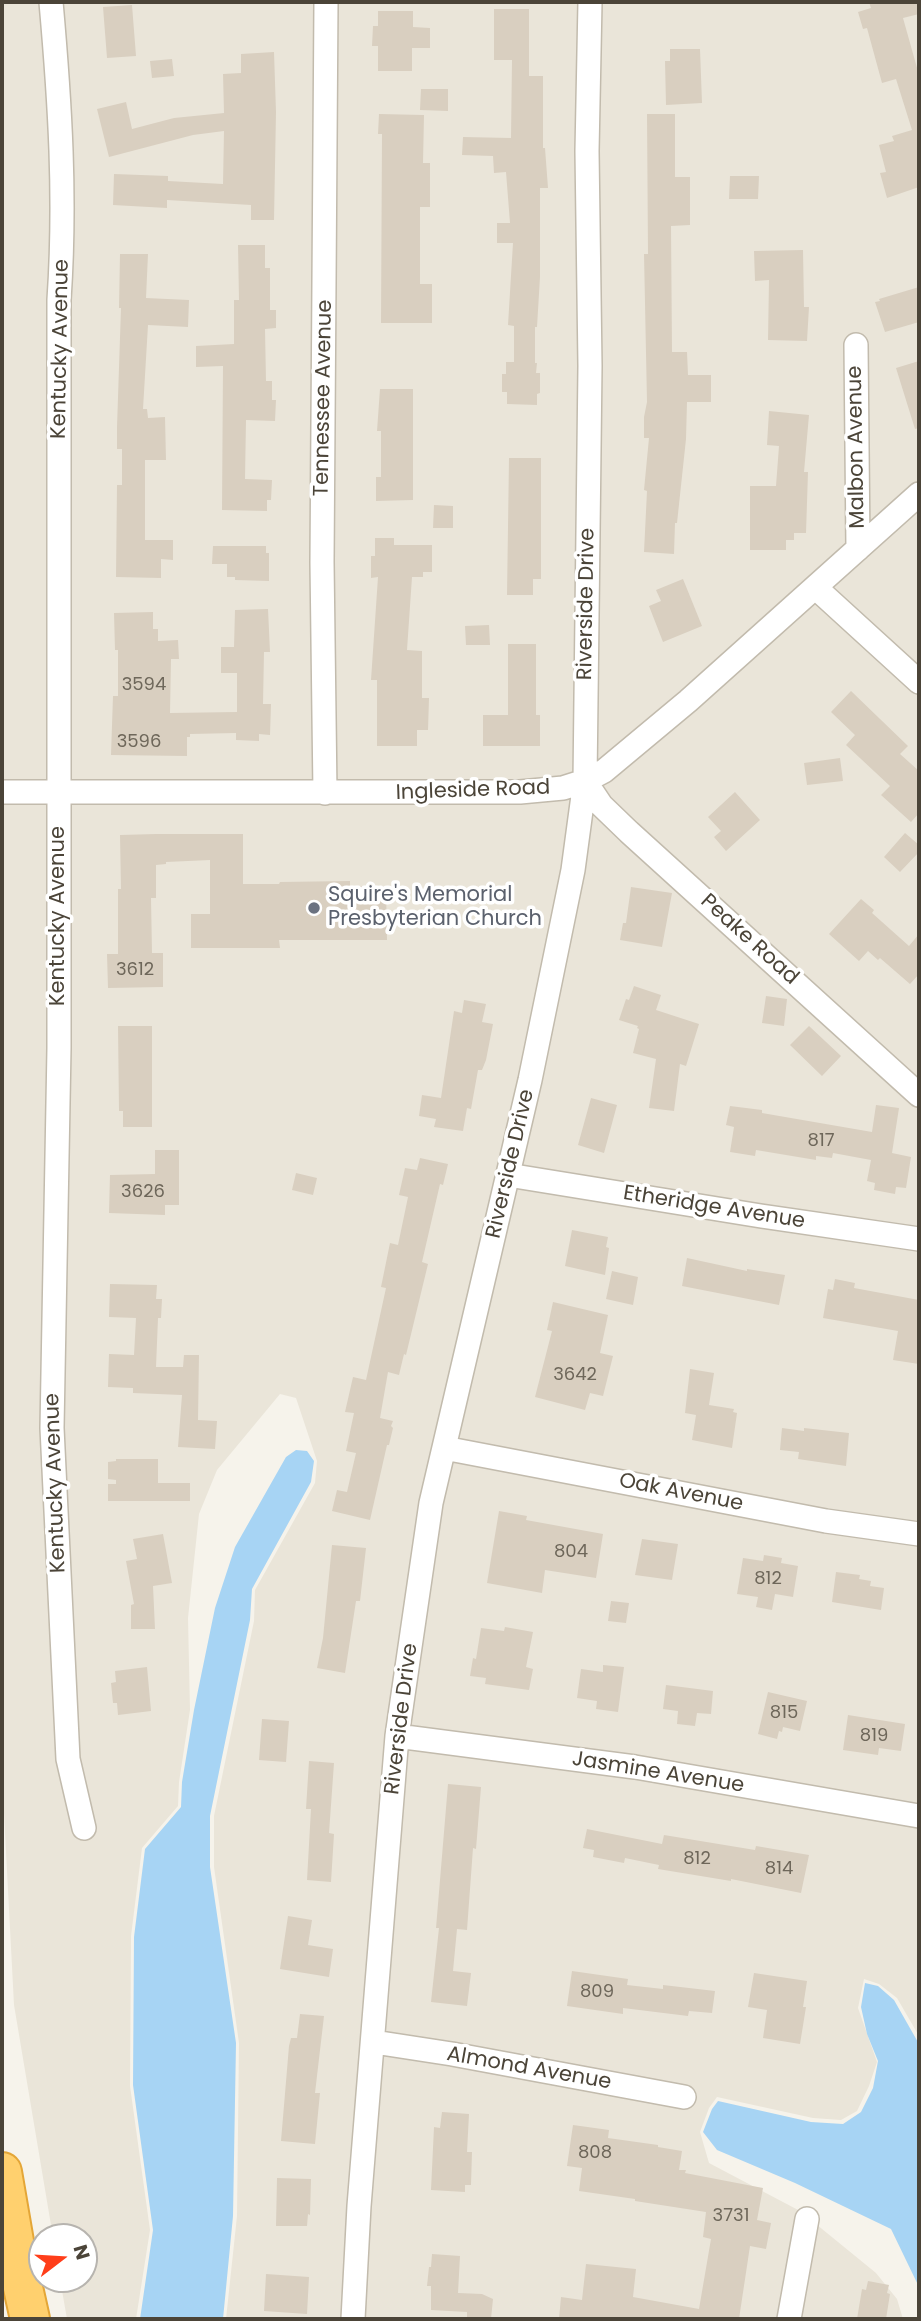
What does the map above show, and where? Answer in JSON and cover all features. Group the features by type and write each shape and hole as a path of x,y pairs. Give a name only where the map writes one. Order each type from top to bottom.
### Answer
{"highway":[{"path":"2,2172 30,2319"}],"street":[{"name":"Kentucky Avenue","path":"51,2 62,123 64,194 59,300 59,1048 52,1428 68,1759 84,1828"},
{"name":"Tennessee Avenue","path":"325,793 322,562 326,2"},
{"name":"Riverside Drive","path":"354,2319 359,2206 397,1736 431,1503 508,1175 573,870 584,781 590,366 587,151 590,2"},
{"name":"Malbon Avenue","path":"856,345 859,549"},
{"name":"Ingleside Road","path":"2,792 520,792 563,788 604,771 816,588 919,494"},
{"path":"816,588 919,682"},
{"name":"Peake Road","path":"584,781 601,805 629,832 919,1095"},
{"name":"Etheridge Avenue","path":"508,1175 706,1208 919,1239"},
{"name":"Oak Avenue","path":"444,1448 826,1521 919,1534"},
{"name":"Jasmine Avenue","path":"397,1736 635,1768 919,1816"},
{"name":"Almond Avenue","path":"373,2042 684,2097"},
{"path":"789,2319 807,2219"}],"shaded area":[{"path":"2,2 919,2 919,2036 897,1998 879,1984 864,1979 858,2008 877,2062 857,2111 841,2120 813,2118 717,2097 709,2108 700,2132 709,2163 800,2211 876,2273 897,2299 903,2319 226,2319 237,2216 239,2043 214,1867 214,1816 254,1621 255,1590 315,1483 317,1461 296,1398 280,1394 217,1470 199,1514 188,1618 190,1710 178,1806 142,1848 131,1936 130,2086 150,2230 136,2319 67,2319 62,2293 98,2293 98,2223 51,2223 14,2005 2,1775"}],"water":[{"path":"296,1450 307,1451 314,1461 311,1482 252,1589 250,1620 210,1816 210,1867 236,2043 233,2216 223,2319 140,2319 153,2230 133,2085 134,1937 145,1849 181,1807 182,1782 194,1710 215,1608 235,1547 286,1457"},
{"path":"865,1983 878,1986 894,2000 919,2044 919,2287 891,2229 795,2183 717,2150 703,2132 718,2101 811,2122 843,2124 861,2112 873,2088 878,2061 867,2034 861,2007"}],"building":[{"path":"869,2 919,2 919,14 903,18 919,75 919,187 887,198 880,173 886,172 879,145 894,141 892,136 912,130 896,79 882,83 867,28 863,29 858,12 871,8"},
{"path":"132,5 136,56 107,58 103,7"},
{"path":"494,9 529,9 529,76 543,76 543,148 548,188 540,188 540,277 535,327 536,373 540,373 537,405 507,404 507,392 502,392 502,374 506,374 506,362 514,362 514,326 508,325 513,243 497,243 497,223 510,223 506,172 494,173 493,156 462,155 463,137 511,138 512,60 494,60"},
{"path":"378,11 413,11 413,27 430,28 430,48 412,48 412,71 378,71 378,46 372,46 373,26 378,26"},
{"path":"670,49 700,49 702,103 666,105 665,61 670,61"},
{"path":"274,52 274,220 251,220 251,205 167,200 167,208 113,205 114,174 168,176 168,181 223,184 224,131 193,135 109,157 97,109 126,102 132,129 174,118 224,113 223,74 241,73 241,54"},
{"path":"172,59 174,76 152,78 150,61"},
{"path":"421,89 448,89 448,111 420,110"},
{"path":"379,114 424,115 423,163 430,163 430,207 420,207 420,284 432,284 432,323 381,323 382,134 378,134"},
{"path":"647,114 675,114 675,177 690,177 690,225 671,226 672,352 687,352 688,375 711,375 711,402 687,402 686,439 675,523 674,554 644,552 647,491 644,490 649,438 644,438 647,402 644,254 648,254"},
{"path":"730,176 759,176 758,199 729,199"},
{"path":"238,245 265,245 265,268 270,268 270,310 276,310 276,328 265,329 266,381 272,381 272,400 276,400 275,421 246,420 245,479 272,480 271,500 267,500 267,511 222,510 223,366 196,367 196,346 234,344 234,300 239,300"},
{"path":"803,250 804,307 809,307 807,341 768,340 769,280 755,281 754,251"},
{"path":"120,254 148,254 146,298 189,300 188,327 148,325 143,409 147,409 148,418 165,417 166,460 145,460 145,540 173,540 173,560 161,559 161,578 116,577 117,485 122,485 122,449 117,449"},
{"path":"919,287 919,322 885,332 875,302"},
{"path":"919,361 919,428 915,429 896,368"},
{"path":"380,389 413,389 413,500 376,501 376,477 381,477 381,431 377,431"},
{"path":"769,411 809,415 804,472 808,472 806,533 794,533 794,540 786,540 786,550 750,550 750,486 776,486 779,446 767,445"},
{"path":"509,458 541,458 541,579 533,579 533,595 507,595"},
{"path":"434,505 453,506 453,528 433,528"},
{"path":"375,538 394,538 394,545 432,545 432,572 423,572 423,577 412,577 407,650 422,651 422,698 429,698 428,730 417,730 417,746 377,746 377,680 371,680 378,577 371,578 371,556 375,556"},
{"path":"213,546 266,546 266,553 269,553 269,581 235,580 235,577 227,577 227,564 212,564"},
{"path":"683,579 702,626 663,642 649,606 661,601 656,590"},
{"path":"268,609 270,652 264,652 263,704 271,704 270,735 259,734 259,741 236,740 236,733 190,734 190,737 187,737 187,756 111,755 113,696 118,696 118,650 115,650 114,613 153,612 153,629 158,629 158,641 178,640 179,659 171,659 170,713 237,712 237,673 221,673 221,647 234,647 235,610"},
{"path":"489,625 490,645 466,645 465,626"},
{"path":"508,644 536,644 536,715 540,715 540,746 483,746 483,715 508,715"},
{"path":"851,691 908,746 900,754 919,771 919,813 911,822 881,795 890,786 846,745 855,735 831,712"},
{"path":"840,758 843,781 807,785 804,763"},
{"path":"735,792 760,820 726,851 714,837 721,831 708,817"},
{"path":"905,833 919,845 919,852 900,872 884,857"},
{"path":"243,834 243,884 350,881 350,886 386,886 387,940 279,940 280,948 191,948 191,914 210,914 210,860 166,862 156,865 156,898 151,898 152,953 163,953 163,987 108,988 107,954 118,954 120,835"},
{"path":"631,887 672,893 662,947 620,940 623,923 626,923"},
{"path":"861,899 874,910 872,913 909,946 919,934 919,974 910,984 868,951 859,961 829,934"},
{"path":"634,986 661,995 656,1010 699,1024 686,1066 680,1064 674,1111 649,1108 656,1059 633,1053 638,1026 619,1020"},
{"path":"766,996 787,999 784,1026 762,1023"},
{"path":"464,1000 486,1004 482,1022 493,1024 486,1060 482,1070 478,1070 471,1109 467,1108 463,1131 434,1127 436,1119 419,1116 422,1095 441,1098 454,1011 462,1013"},
{"path":"118,1026 152,1026 152,1127 123,1127 123,1111 119,1111"},
{"path":"809,1026 841,1056 822,1076 790,1045"},
{"path":"591,1098 617,1105 604,1153 578,1145"},
{"path":"876,1105 899,1108 892,1153 911,1157 906,1188 896,1187 895,1194 874,1190 875,1183 867,1181 871,1160 833,1153 832,1158 816,1156 816,1160 756,1150 755,1156 730,1152 734,1127 726,1125 730,1106 872,1132"},
{"path":"155,1150 179,1150 179,1205 165,1205 165,1215 109,1213 110,1175 155,1174"},
{"path":"420,1158 448,1164 443,1185 440,1184 422,1262 428,1264 406,1355 404,1354 399,1375 388,1372 380,1418 393,1421 393,1428 370,1520 332,1511 337,1490 347,1492 356,1453 346,1451 354,1413 345,1412 353,1377 366,1380 386,1288 381,1287 390,1243 398,1245 408,1197 399,1195 405,1168 417,1170"},
{"path":"296,1173 317,1178 313,1195 292,1190"},
{"path":"572,1230 608,1237 605,1275 565,1266"},
{"path":"687,1258 747,1271 785,1275 779,1305 682,1286"},
{"path":"612,1271 638,1277 633,1305 606,1299"},
{"path":"835,1279 855,1283 854,1288 919,1300 919,1364 893,1360 898,1331 823,1318 828,1289 833,1290"},
{"path":"110,1284 157,1285 156,1299 162,1299 161,1318 158,1318 156,1367 183,1367 184,1355 199,1355 198,1420 217,1421 215,1449 178,1447 182,1395 133,1393 133,1388 108,1387 109,1354 134,1355 136,1318 109,1317"},
{"path":"553,1302 608,1315 600,1353 613,1356 603,1396 590,1393 585,1410 535,1397 552,1331 547,1330"},
{"path":"690,1369 714,1373 709,1405 734,1409 733,1412 737,1413 732,1448 692,1440 696,1415 685,1413"},
{"path":"782,1428 849,1433 846,1466 798,1459 799,1452 780,1450"},
{"path":"116,1459 158,1459 158,1483 190,1483 190,1501 108,1501 108,1484 116,1484 116,1480 108,1479 108,1462"},
{"path":"499,1511 527,1516 526,1520 603,1534 596,1578 545,1570 542,1593 487,1583"},
{"path":"163,1534 172,1583 153,1586 155,1629 131,1629 131,1605 134,1604 126,1561 137,1559 133,1539"},
{"path":"642,1539 678,1544 672,1580 635,1575"},
{"path":"332,1545 366,1548 360,1601 356,1601 345,1673 317,1668 323,1638"},
{"path":"764,1555 782,1558 781,1563 798,1566 793,1597 775,1594 772,1610 756,1607 758,1597 737,1594 743,1558 763,1561"},
{"path":"836,1572 860,1575 859,1579 871,1581 870,1586 884,1588 881,1610 832,1602"},
{"path":"611,1601 629,1603 626,1623 608,1621"},
{"path":"505,1627 533,1632 526,1667 533,1669 529,1690 485,1684 486,1678 470,1676 481,1628 504,1631"},
{"path":"603,1665 624,1667 618,1712 596,1709 597,1701 577,1698 581,1669 603,1672"},
{"path":"147,1667 151,1711 118,1715 117,1703 113,1703 111,1683 116,1682 115,1671"},
{"path":"666,1685 713,1691 711,1714 697,1713 695,1726 677,1724 678,1711 663,1709"},
{"path":"768,1692 807,1701 800,1731 783,1727 777,1739 758,1734"},
{"path":"848,1715 905,1724 901,1751 879,1748 878,1755 843,1750"},
{"path":"262,1719 289,1721 286,1762 259,1760"},
{"path":"309,1761 334,1763 329,1833 334,1834 331,1882 307,1880 311,1809 306,1809"},
{"path":"448,1784 481,1787 467,1930 457,1929 453,1971 471,1973 467,2006 431,2002 439,1928 436,1928"},
{"path":"587,1829 662,1844 664,1835 755,1850 756,1846 809,1855 801,1893 731,1879 658,1869 659,1865 625,1858 624,1863 593,1857 594,1850 583,1848"},
{"path":"288,1916 312,1920 308,1945 333,1949 329,1977 280,1969"},
{"path":"572,1971 628,1979 627,1985 663,1989 663,1985 715,1991 712,2013 689,2011 688,2016 623,2008 623,2014 567,2006"},
{"path":"754,1973 807,1981 800,2044 763,2038 767,2010 748,2007"},
{"path":"300,2014 324,2016 315,2093 320,2093 315,2144 281,2141 289,2046 291,2038 297,2038"},
{"path":"442,2112 469,2114 467,2152 472,2152 471,2185 465,2185 465,2192 431,2190 434,2127 440,2128"},
{"path":"573,2125 609,2130 608,2138 682,2151 679,2170 686,2170 685,2173 763,2188 757,2220 771,2223 766,2249 750,2246 739,2319 559,2319 561,2297 582,2300 586,2264 636,2269 633,2297 699,2309 711,2239 703,2237 706,2212 579,2191 582,2168 567,2166"},
{"path":"277,2178 311,2179 307,2226 276,2226"},
{"path":"432,2254 460,2256 458,2293 482,2294 493,2299 491,2319 467,2319 467,2312 431,2310 431,2286 427,2286"},
{"path":"266,2274 309,2277 307,2314 264,2311"},
{"path":"868,2281 889,2285 886,2319 857,2319 862,2289 866,2290"}],"place":[{"name":"Squire's Memorial Presbyterian Church","path":"314,908"}]}
